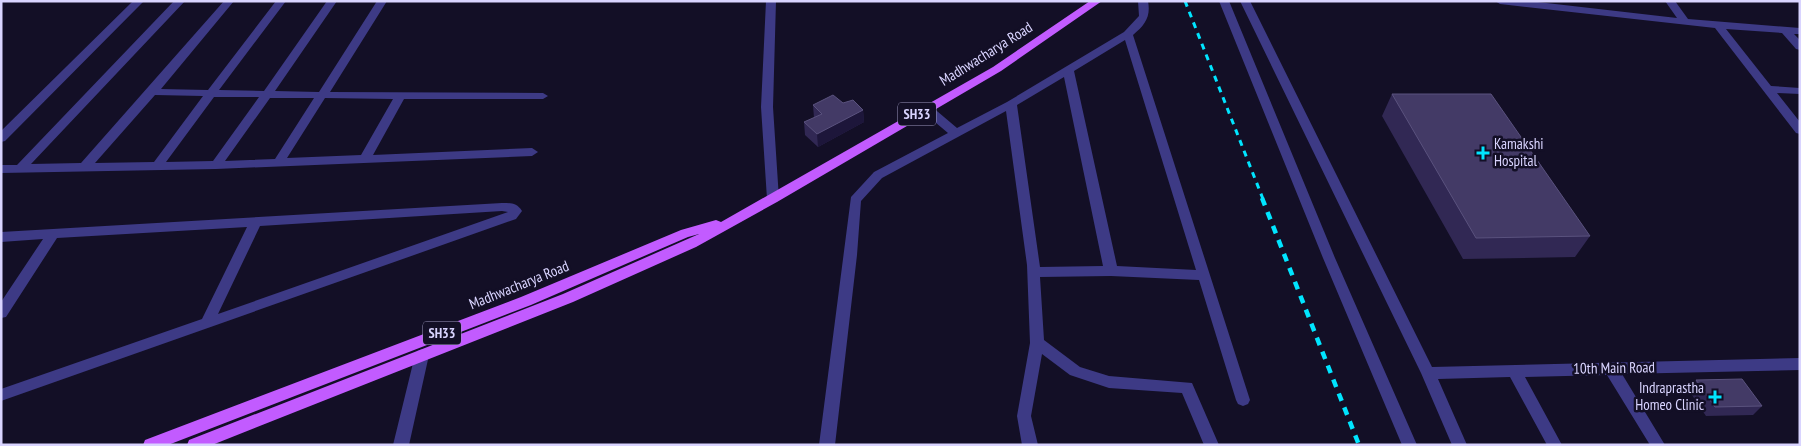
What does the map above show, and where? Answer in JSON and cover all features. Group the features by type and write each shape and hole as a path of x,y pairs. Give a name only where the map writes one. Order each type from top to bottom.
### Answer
{"main road":[{"name":"Madhwacharya Road","path":"194,445 568,298 691,244 773,199 997,69 1097,1"},
{"name":"Madhwacharya Road","path":"150,445 526,301 685,233 733,220"}],"street":[{"path":"1,138 139,1"},
{"path":"20,169 180,1"},
{"path":"85,167 152,92 228,1"},
{"path":"158,165 281,1"},
{"path":"216,165 265,94 294,58 332,1"},
{"path":"280,162 382,1"},
{"path":"771,1 768,108 773,199"},
{"path":"827,445 851,255 855,200 878,175 1011,104 1128,34 1141,23 1146,10 1143,1"},
{"path":"1224,1 1329,258 1410,445"},
{"path":"1245,1 1428,372 1460,445"},
{"path":"1500,1 1718,25 1800,30"},
{"path":"1670,1 1685,21"},
{"path":"1718,25 1800,130"},
{"path":"1784,30 1800,47"},
{"path":"1128,34 1243,400"},
{"path":"1068,69 1111,271"},
{"path":"1768,89 1800,91"},
{"path":"152,92 321,96 543,96"},
{"path":"365,159 401,95"},
{"path":"1011,104 1034,272 1111,271 1204,275"},
{"path":"926,109 956,133"},
{"path":"1,169 216,165 532,152"},
{"path":"1,237 254,224 502,207 513,208 516,211 512,216 500,221 1,395"},
{"path":"207,323 254,224"},
{"path":"1,312 54,234"},
{"path":"1030,445 1024,416 1037,343 1033,264"},
{"path":"1037,343 1075,371 1109,382 1188,386 1212,445"},
{"path":"401,445 422,355"},
{"name":"10th Main Road","path":"1428,372 1800,364"},
{"path":"1611,368 1658,445"},
{"path":"1514,370 1555,445"}],"building":[{"name":"Kamakshi Hospital","path":"1392,94 1491,94 1590,236 1476,238"},
{"path":"833,95 843,103 853,100 863,110 817,134 804,122 822,114 813,105"},
{"path":"1742,379 1762,406 1715,407 1696,380"}],"railway":[{"path":"1185,1 1263,199"},
{"path":"1262,198 1359,445"}],"place":[{"name":"Kamakshi Hospital","path":"1483,153"},
{"name":"Indraprastha Homeo Clinic","path":"1715,397"}]}
